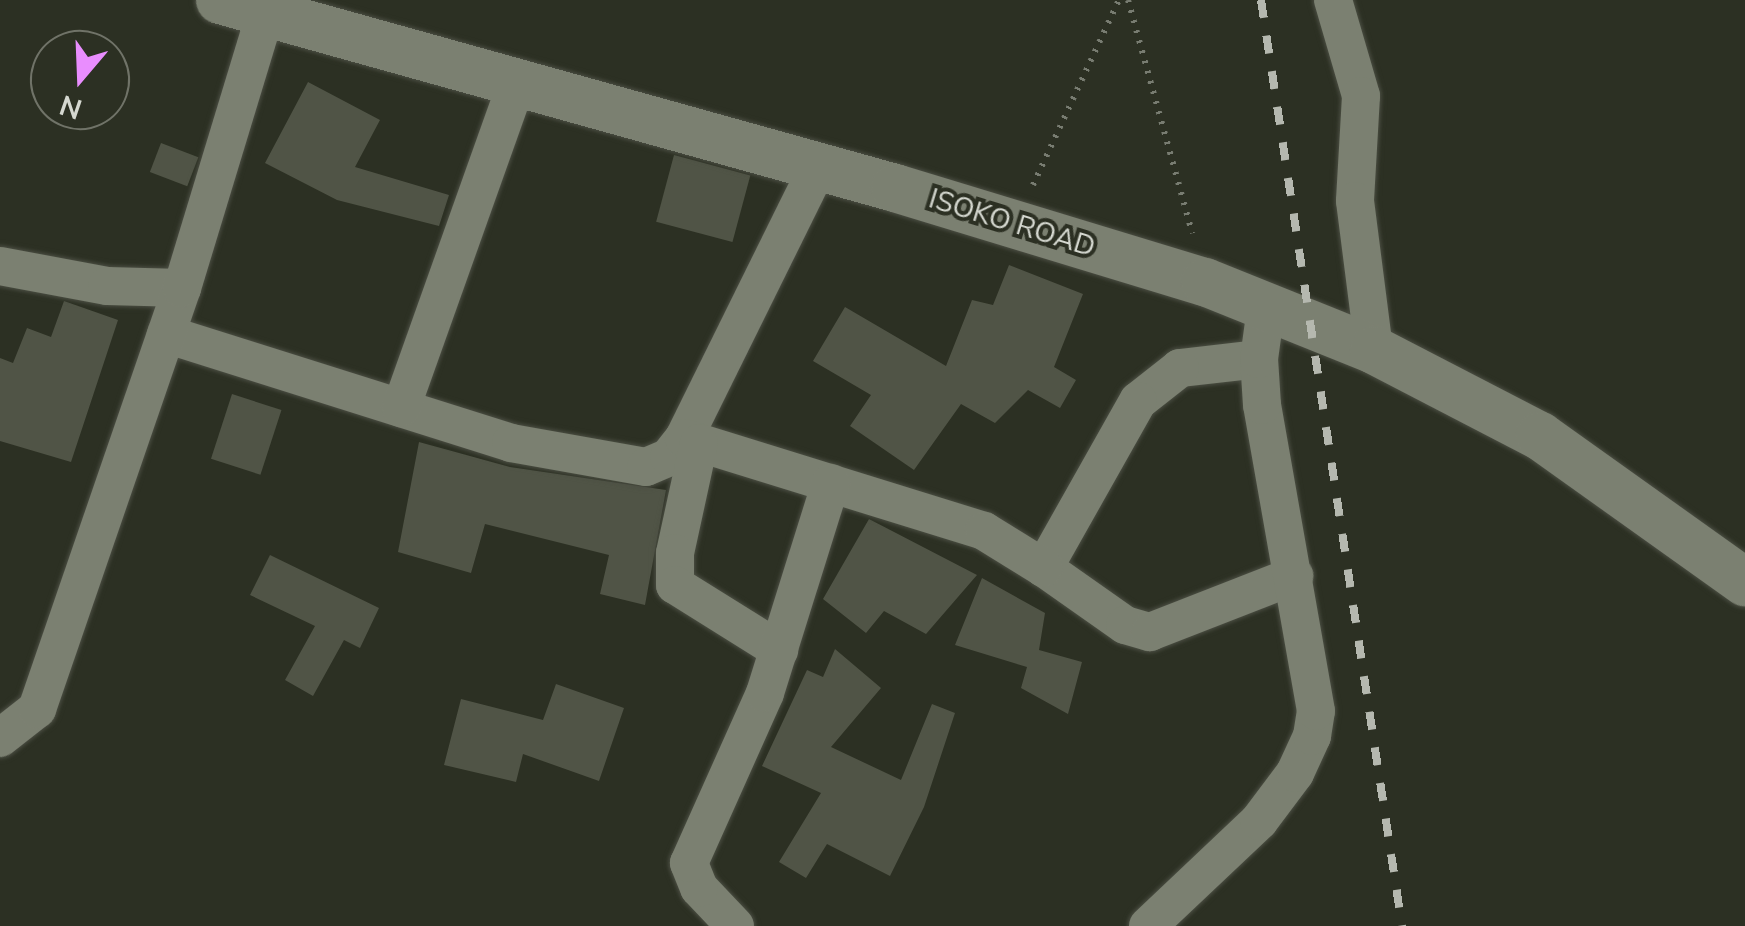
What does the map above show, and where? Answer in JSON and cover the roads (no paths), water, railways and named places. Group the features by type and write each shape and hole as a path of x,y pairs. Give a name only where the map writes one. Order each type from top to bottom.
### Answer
{"street":[{"name":"ISOKO ROAD","path":"220,0 516,86 1014,222 1205,282 1374,350 1540,436 1745,582"},
{"path":"1333,0 1361,96 1355,201 1374,350"},
{"path":"0,738 36,709 182,288 265,14"},
{"path":"402,408 516,86"},
{"path":"778,650 675,586 675,553 692,441 817,169"},
{"path":"0,266 106,286 182,288"},
{"path":"1148,926 1259,820 1295,773 1312,736 1316,711 1259,359 1266,308"},
{"path":"166,334 457,428 604,464 646,467 692,441"},
{"path":"1044,568 1076,501 1138,401 1180,368 1259,359"},
{"path":"692,441 984,531 1125,625 1150,632 1294,576"},
{"path":"735,926 699,888 689,863 745,746 831,482"}],"railway":[{"path":"1261,0 1402,926"}]}
